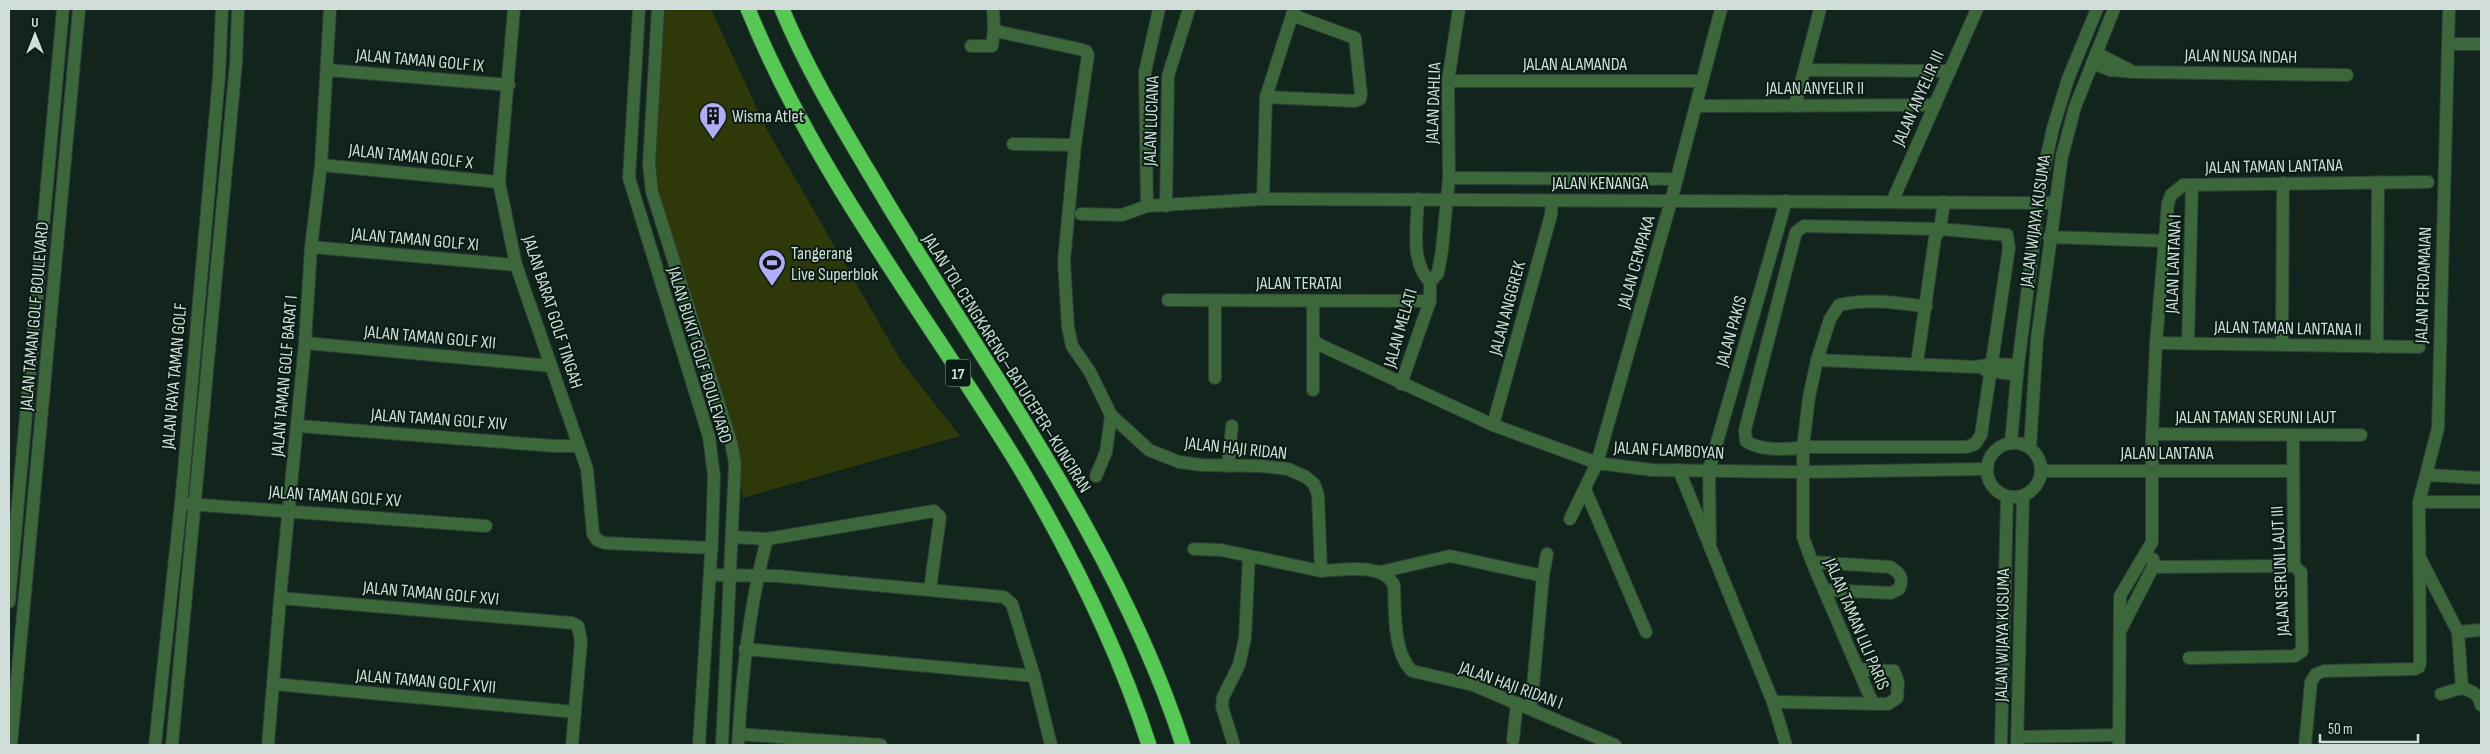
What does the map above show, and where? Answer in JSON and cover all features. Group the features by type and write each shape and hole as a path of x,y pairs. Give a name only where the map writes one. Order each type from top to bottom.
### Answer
{"highway":[{"name":"17","path":"748,9 758,34 803,123 884,260 1019,467 1082,580 1141,718 1149,745"},
{"name":"JALAN TOL CENGKARENG–BATUCEPER–KUNCIRAN","path":"782,9 839,123 914,247 1049,462 1114,578 1171,708 1183,745"}],"street":[{"name":"JALAN TAMAN GOLF BOULEVARD","path":"9,602 62,9"},
{"name":"JALAN TAMAN GOLF BOULEVARD","path":"11,745 79,9"},
{"name":"JALAN RAYA TAMAN GOLF","path":"155,745 180,503 219,76 222,9"},
{"name":"JALAN RAYA TAMAN GOLF","path":"172,745 236,63 238,9"},
{"name":"JALAN TAMAN GOLF BARAT I","path":"268,745 280,598 298,426 311,247 321,164 328,70 330,9"},
{"name":"JALAN BARAT GOLF TINGAH","path":"514,9 509,85 499,182 516,265 587,469 592,528 597,540 712,548"},
{"name":"JALAN BUKIT GOLF BOULEVARD","path":"639,9 629,178 709,437 714,476 712,548 699,745"},
{"name":"JALAN BUKIT GOLF BOULEVARD","path":"658,9 650,177 652,192 734,454 736,481 722,745"},
{"path":"971,46 992,46 994,29 993,9"},
{"name":"JALAN LUCIANA","path":"1147,206 1145,72 1159,9"},
{"name":"JALAN LUCIANA","path":"1166,206 1168,76 1189,9"},
{"name":"JALAN DAHLIA","path":"1448,199 1448,81 1459,9"},
{"name":"JALAN CEMPAKA","path":"1570,518 1598,463 1677,179 1721,9"},
{"path":"1795,106 1820,9"},
{"name":"JALAN ANYELIR III","path":"1892,202 1977,9"},
{"name":"JALAN WIJAYA KUSUMA","path":"2011,443 2017,370 2038,203 2053,128 2068,80 2097,9"},
{"name":"JALAN WIJAYA KUSUMA","path":"2030,448 2037,339 2054,203 2068,132 2094,58 2114,9"},
{"name":"JALAN PERDAMAIAN","path":"2305,745 2310,682 2316,674 2324,671 2419,667 2420,502 2438,428 2449,9"},
{"path":"1263,199 1266,97 1293,12 1355,38 1360,99 1355,101 1266,97"},
{"name":"JALAN HAJI RIDAN","path":"994,29 1000,32 1086,51 1087,69 1075,145 1064,261 1068,327 1072,346 1090,372 1111,415 1149,450 1179,462 1202,466 1288,469 1306,477 1314,484 1320,512 1321,571"},
{"path":"2456,44 2481,44"},
{"name":"JALAN NUSA INDAH","path":"2094,58 2110,70 2134,72 2348,75"},
{"name":"JALAN TAMAN GOLF IX","path":"328,70 509,85"},
{"name":"JALAN ANYELIR II","path":"1804,70 1950,71"},
{"path":"1145,72 1168,76"},
{"name":"JALAN ALAMANDA","path":"1448,81 1702,81"},
{"name":"JALAN ANYELIR II","path":"1696,106 1934,105"},
{"path":"1013,144 1075,145"},
{"name":"JALAN TAMAN GOLF X","path":"321,164 499,182"},
{"path":"1449,178 1677,179"},
{"path":"2377,347 2378,182"},
{"name":"JALAN TAMAN LANTANA","path":"2153,567 2151,470 2156,343 2168,203 2171,195 2183,185 2428,182"},
{"path":"2282,345 2283,183"},
{"name":"JALAN LANTANA I","path":"2188,344 2192,185"},
{"name":"JALAN KENANGA","path":"1147,206 1263,199 2054,203"},
{"name":"JALAN MELATI","path":"1401,384 1430,301 1430,282 1422,274 1419,261 1418,199"},
{"name":"JALAN MELATI","path":"1430,282 1438,274 1448,199"},
{"name":"JALAN ANGGREK","path":"1493,425 1551,215 1552,201"},
{"name":"JALAN PAKIS","path":"1709,470 1786,201"},
{"path":"1917,363 1940,202"},
{"path":"1081,214 1122,216 1147,206"},
{"path":"1799,228 1936,232 2000,233 2006,235 2009,239 1992,368 1981,435 1978,441 1972,446 1783,449 1760,446 1746,441 1745,430 1756,383 1796,232 1799,228"},
{"path":"2049,237 2165,241"},
{"name":"JALAN TAMAN GOLF XI","path":"311,247 516,265"},
{"name":"JALAN TERATAI","path":"1168,300 1430,301"},
{"path":"1215,300 1215,378"},
{"path":"1313,301 1313,390"},
{"name":"JALAN TAMAN LILI PARIS","path":"1773,702 1873,704 1803,537 1803,448 1809,396 1817,360 1830,319 1839,305 1849,302 1902,303 1926,306"},
{"name":"JALAN FLAMBOYAN","path":"1314,341 1401,384 1493,425 1598,463 1652,470 1804,472 1987,469"},
{"name":"JALAN TAMAN GOLF XII","path":"305,343 551,366"},
{"name":"JALAN TAMAN LANTANA II","path":"2156,343 2419,347"},
{"path":"1817,360 1917,363 2017,370"},
{"path":"1736,378 1756,383"},
{"path":"1096,476 1106,452 1111,415"},
{"name":"JALAN TAMAN GOLF XIV","path":"298,426 554,446 578,446"},
{"path":"1228,466 1232,426"},
{"name":"JALAN TAMAN SERUNI LAUT","path":"2152,434 2361,435"},
{"name":"JALAN SERUNI LAUT III","path":"2189,658 2296,656 2302,651 2301,572 2294,566 2293,435"},
{"path":"2011,443 2030,448 2040,460 2042,472 2036,487 2023,496 2007,497 1994,489 1987,476 1989,459 1996,450 2011,443"},
{"path":"1679,470 1773,702 1786,745"},
{"path":"1709,470 1710,547"},
{"name":"JALAN LANTANA","path":"2042,472 2151,470 2293,471"},
{"path":"2428,475 2481,478"},
{"path":"1585,489 1646,632"},
{"name":"JALAN WIJAYA KUSUMA","path":"2017,741 2023,496"},
{"name":"JALAN WIJAYA KUSUMA","path":"2001,745 2007,497"},
{"path":"2420,502 2481,502"},
{"name":"JALAN TAMAN GOLF XV","path":"180,503 486,526"},
{"path":"732,537 767,538 934,511 940,517 930,589"},
{"path":"767,538 757,575 745,649 738,739 881,745"},
{"path":"2017,741 2119,740 2120,596 2152,542"},
{"path":"1194,549 1221,550 1321,571 1352,570 1380,572 1450,556 1543,576"},
{"path":"1234,745 1222,707 1223,697 1239,665 1245,638 1249,556"},
{"path":"1531,709 1543,576 1542,556"},
{"path":"2421,560 2458,632 2462,688"},
{"path":"1812,562 1890,567 1899,573 1901,577 1899,589 1891,593 1824,590"},
{"path":"2120,633 2153,567 2294,566"},
{"name":"JALAN HAJI RIDAN I","path":"1380,572 1390,578 1394,585 1401,654 1405,665 1412,672 1473,685 1614,745"},
{"path":"710,576 757,575 998,594 1012,604 1034,676 1051,745"},
{"name":"JALAN TAMAN GOLF XVI","path":"280,598 565,622 578,626 581,641 575,712"},
{"path":"2458,632 2481,630"},
{"path":"745,649 1034,676"},
{"path":"1858,669 1888,669 1896,674 1898,682 1897,698 1888,704 1873,704"},
{"name":"JALAN TAMAN GOLF XVII","path":"273,684 575,712"},
{"path":"2441,694 2462,688 2472,691 2478,696 2481,705"},
{"path":"1513,740 1517,703"},
{"path":"572,745 575,712"}],"green space":[{"name":"Tangerang Live Superblok","path":"661,9 711,9 766,128 901,361 960,436 743,498 736,435 658,202 651,153"}],"place":[{"name":"Wisma Atlet","path":"713,140"},
{"name":"Tangerang Live Superblok","path":"772,287"}]}
